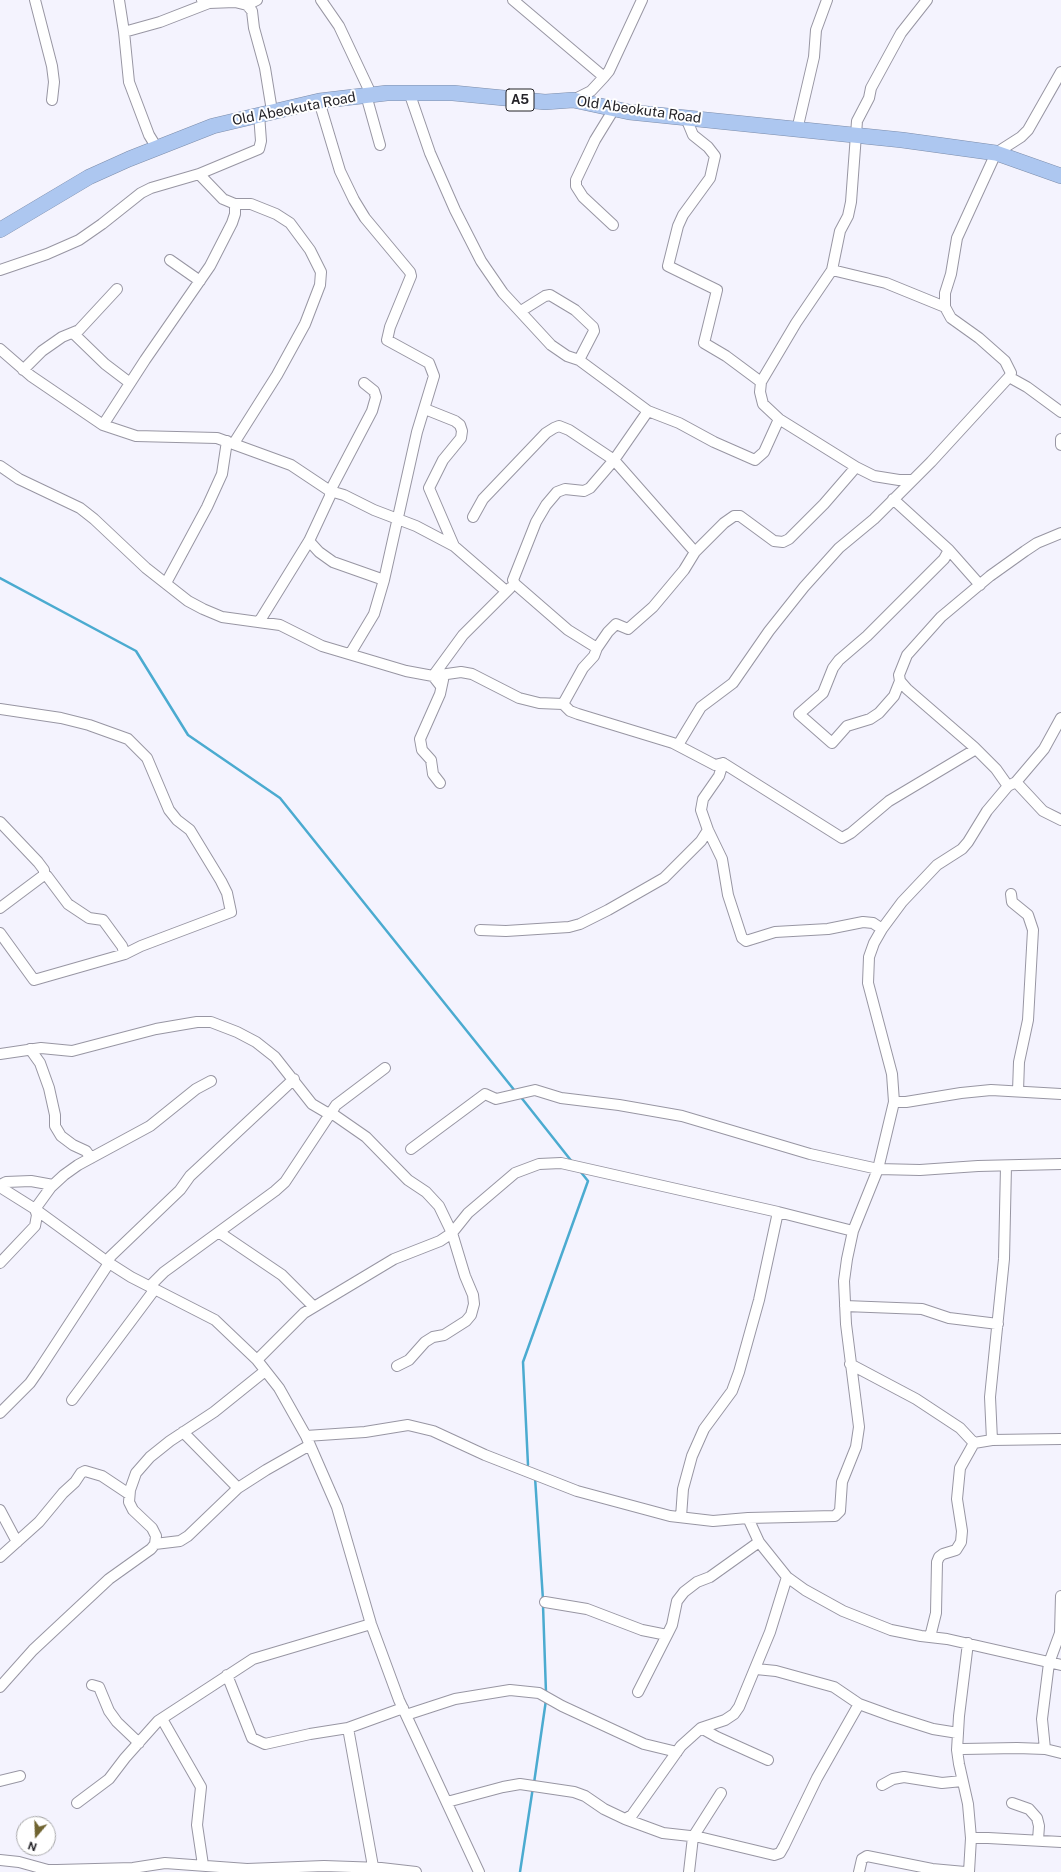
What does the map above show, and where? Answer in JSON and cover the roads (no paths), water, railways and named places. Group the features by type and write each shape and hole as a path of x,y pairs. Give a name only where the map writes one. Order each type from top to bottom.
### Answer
{"highway":[{"name":"Old Abeokuta Road","path":"0,230 89,178 157,148 213,126 265,112 319,101 409,92 453,93 546,102 573,100 614,109 996,153 1061,176"}],"street":[{"path":"35,0 52,66 54,82 52,100"},
{"path":"119,0 129,82 149,135 157,148"},
{"path":"246,5 257,0"},
{"path":"322,0 339,26 368,95 380,145"},
{"path":"513,0 604,78"},
{"path":"573,100 591,91 609,71 642,0"},
{"path":"797,130 814,57 816,30 827,0"},
{"path":"913,480 900,480 874,476 856,467 780,419 763,404 760,392 760,382 796,322 832,270 840,231 848,216 851,202 857,121 871,88 902,33 927,0"},
{"path":"0,270 47,254 79,240 142,193 151,188 200,174 259,149 265,112 265,68 254,28 252,12 246,5 235,2 206,2 160,22 124,32"},
{"path":"678,745 701,707 733,683 769,631 804,587 839,548 913,480 1006,382 1009,377 1011,373 1005,360 979,338 951,318 945,307 945,293 951,274 957,238 996,153 1021,137 1028,130 1061,72"},
{"path":"409,92 430,153 455,210 482,261 502,293 521,311 551,345 567,356 578,360 648,411 679,423 714,442 755,460 764,452 780,419"},
{"path":"319,101 340,171 354,200 366,218 410,272 387,337 389,342 429,363 434,376 417,432 384,580 374,614 350,654"},
{"path":"613,225 583,197 576,186 576,180 594,140 614,109"},
{"path":"686,118 693,135 708,147 715,156 710,178 683,215 678,226 668,266 717,290 704,343 726,356 760,382"},
{"path":"166,583 207,507 222,474 231,442 277,375 305,324 320,285 321,272 310,250 290,223 276,214 251,204 235,204 223,199 200,174"},
{"path":"103,425 210,266 232,223 235,214 235,204"},
{"path":"170,260 200,281"},
{"path":"832,270 886,283 945,307"},
{"path":"23,370 42,351 73,333 87,322 117,289"},
{"path":"521,311 545,296 550,295 575,310 593,327 594,331 578,360"},
{"path":"73,333 105,364 130,383"},
{"path":"0,349 23,370 103,425 136,436 199,436 231,442 291,465 330,491 344,495 374,510 416,526 454,546 506,591"},
{"path":"1009,377 1027,387 1061,412"},
{"path":"259,622 309,540 330,496 330,491 374,404 376,397 374,391 364,384"},
{"path":"425,409 455,421 460,425 462,431 460,438 443,460 429,488 454,546"},
{"path":"597,648 568,630 515,584 514,580 536,522 546,505 557,492 565,489 584,491 590,488 614,460 648,411"},
{"path":"473,517 483,499 554,428 559,426 569,430 614,460 695,552"},
{"path":"1061,439 1061,445"},
{"path":"0,466 19,479 80,508 94,519 121,546 166,583 188,601 203,609 222,617 280,625 322,646 406,671 433,676 445,673 461,672 472,674 519,698 539,703 563,704 570,711 578,714 678,745 715,765 723,763 842,838 851,833 889,801 976,749"},
{"path":"563,704 583,668 594,656 597,648 608,632 616,624 628,629 653,607 684,570 695,552 724,523 734,516 740,516 774,541 784,542 789,539 824,504 856,467"},
{"path":"893,499 949,550 980,585"},
{"path":"949,550 944,560 867,636 839,660 833,668 822,693 799,714 832,743 847,726 870,719 879,713 894,696 900,681 900,668 907,655 941,617 980,585 1037,543 1061,533"},
{"path":"309,540 319,552 333,562 384,580"},
{"path":"433,676 463,634 515,584"},
{"path":"440,783 433,774 430,760 422,750 420,739 440,694 440,685 445,673"},
{"path":"433,676 440,685"},
{"path":"900,681 907,689 976,749 1012,784 1043,811 1061,820"},
{"path":"0,709 61,718 89,725 128,739 147,758 169,810 177,820 190,830 222,881 227,893 231,912 141,946 125,954 34,980 0,933"},
{"path":"155,1544 180,1541 188,1536 238,1488 308,1440 408,1425 433,1431 485,1455 577,1491 681,1517 713,1521 748,1518 835,1516 840,1511 842,1482 850,1465 859,1427 850,1364 845,1306 844,1281 846,1259 853,1231 878,1169 894,1102 892,1074 868,983 869,957 882,929 902,902 922,879 945,858 962,849 987,811 1044,749 1061,718"},
{"path":"723,763 719,776 701,804 701,810 708,830 722,859 728,895 740,934 746,941 775,932 828,929 863,922 873,924 882,929"},
{"path":"0,822 38,862 44,870 44,875 47,876 68,904 89,918 104,920 122,946 125,954"},
{"path":"480,930 506,931 580,924 664,878 701,841 708,830"},
{"path":"0,908 44,875"},
{"path":"1011,894 1012,902 1028,915 1033,930 1028,1020 1019,1062 1018,1091"},
{"path":"0,1054 41,1048 72,1051 156,1029 197,1022 211,1022 237,1032 256,1042 275,1058 312,1104 330,1113 366,1136 408,1180 426,1192 439,1206 452,1233 465,1276 473,1295 474,1304 471,1315 466,1321 444,1335 433,1337 426,1342 409,1360 397,1366"},
{"path":"30,1049 40,1063 49,1088 55,1115 55,1126 61,1136 73,1145 86,1151 90,1158"},
{"path":"72,1400 164,1272 220,1233 285,1182 336,1105 385,1068"},
{"path":"0,1413 30,1382 109,1264 110,1257 180,1190 190,1176 294,1080"},
{"path":"35,1209 64,1175 90,1158 150,1126 196,1089 211,1082"},
{"path":"411,1149 485,1094 496,1099 535,1090 561,1098 619,1105 682,1116 810,1154 878,1169 920,1170 1061,1164"},
{"path":"894,1102 906,1102 961,1092 992,1090 1061,1094"},
{"path":"257,1360 296,1320 314,1307 394,1259 429,1247 452,1233 468,1213 515,1173 539,1164 561,1163 778,1212 853,1231"},
{"path":"992,1440 990,1397 1004,1258 1006,1166"},
{"path":"54,1185 32,1181 6,1182 0,1187 35,1209 109,1264 215,1320 257,1360 279,1388 308,1440 337,1507 371,1624 405,1712 478,1872"},
{"path":"0,1263 35,1226 37,1215 35,1209"},
{"path":"681,1517 683,1489 692,1456 704,1430 732,1391 739,1372 755,1314 778,1212"},
{"path":"220,1233 282,1275 314,1307"},
{"path":"845,1306 922,1309 949,1318 998,1324"},
{"path":"850,1364 916,1399 960,1428 974,1443"},
{"path":"1,1683 33,1650 109,1579 151,1549 155,1544 156,1536 152,1528 133,1510 129,1502 129,1494 136,1473 150,1457 183,1432 214,1412 265,1371"},
{"path":"183,1432 238,1488"},
{"path":"974,1443 992,1440 1061,1438"},
{"path":"930,1637 936,1613 938,1557 956,1550 961,1542 962,1531 957,1499 960,1468 974,1443"},
{"path":"0,1557 39,1522 75,1482 81,1473 85,1471 102,1476 129,1494"},
{"path":"0,1510 17,1542"},
{"path":"748,1518 759,1542 787,1577 805,1590 842,1611 891,1630 968,1643 1061,1665"},
{"path":"638,1692 672,1625 677,1601 684,1592 697,1582 710,1577 759,1542"},
{"path":"625,1819 635,1811 677,1752 701,1728 725,1720 734,1714 747,1692 756,1669 770,1632 787,1577"},
{"path":"1045,1749 1042,1719 1049,1663 1060,1633 1061,1596"},
{"path":"545,1602 587,1609 642,1630 667,1635"},
{"path":"77,1803 109,1779 139,1743 162,1719 253,1659 269,1653 371,1624"},
{"path":"968,1643 957,1750 962,1781 968,1804 971,1838 969,1872"},
{"path":"756,1669 776,1671 834,1687 859,1704 933,1729 958,1733"},
{"path":"227,1675 252,1738 265,1744 310,1734 348,1728 455,1698 510,1690 538,1693 562,1706 644,1744 677,1752"},
{"path":"92,1685 99,1687 109,1711 117,1722 139,1743"},
{"path":"447,1802 503,1787 520,1784 535,1785 574,1792 585,1796 604,1809 625,1819 663,1833 710,1839 774,1856 780,1853 817,1778 859,1704"},
{"path":"162,1719 201,1787 197,1825 203,1864"},
{"path":"348,1728 374,1870"},
{"path":"701,1728 717,1737 768,1760"},
{"path":"957,1750 1045,1749 1061,1752"},
{"path":"0,1781 20,1776"},
{"path":"882,1785 893,1779 904,1777 942,1783 962,1781"},
{"path":"689,1872 693,1837 721,1794"},
{"path":"1012,1803 1029,1809 1036,1818 1039,1826 1038,1840"},
{"path":"971,1838 1061,1842"},
{"path":"859,1872 862,1859 867,1856 932,1869 964,1872"},
{"path":"0,1860 19,1862 48,1870 133,1868 165,1863 203,1864 247,1869 374,1870 416,1872"}],"waterway":[{"path":"0,578 136,651 188,735 280,798 515,1091"},
{"path":"520,1096 573,1163"},
{"path":"528,1465 523,1362 588,1181 580,1171"},
{"path":"535,1477 543,1600"},
{"path":"543,1605 546,1693"},
{"path":"534,1783 546,1700"},
{"path":"520,1872 533,1787"}]}
